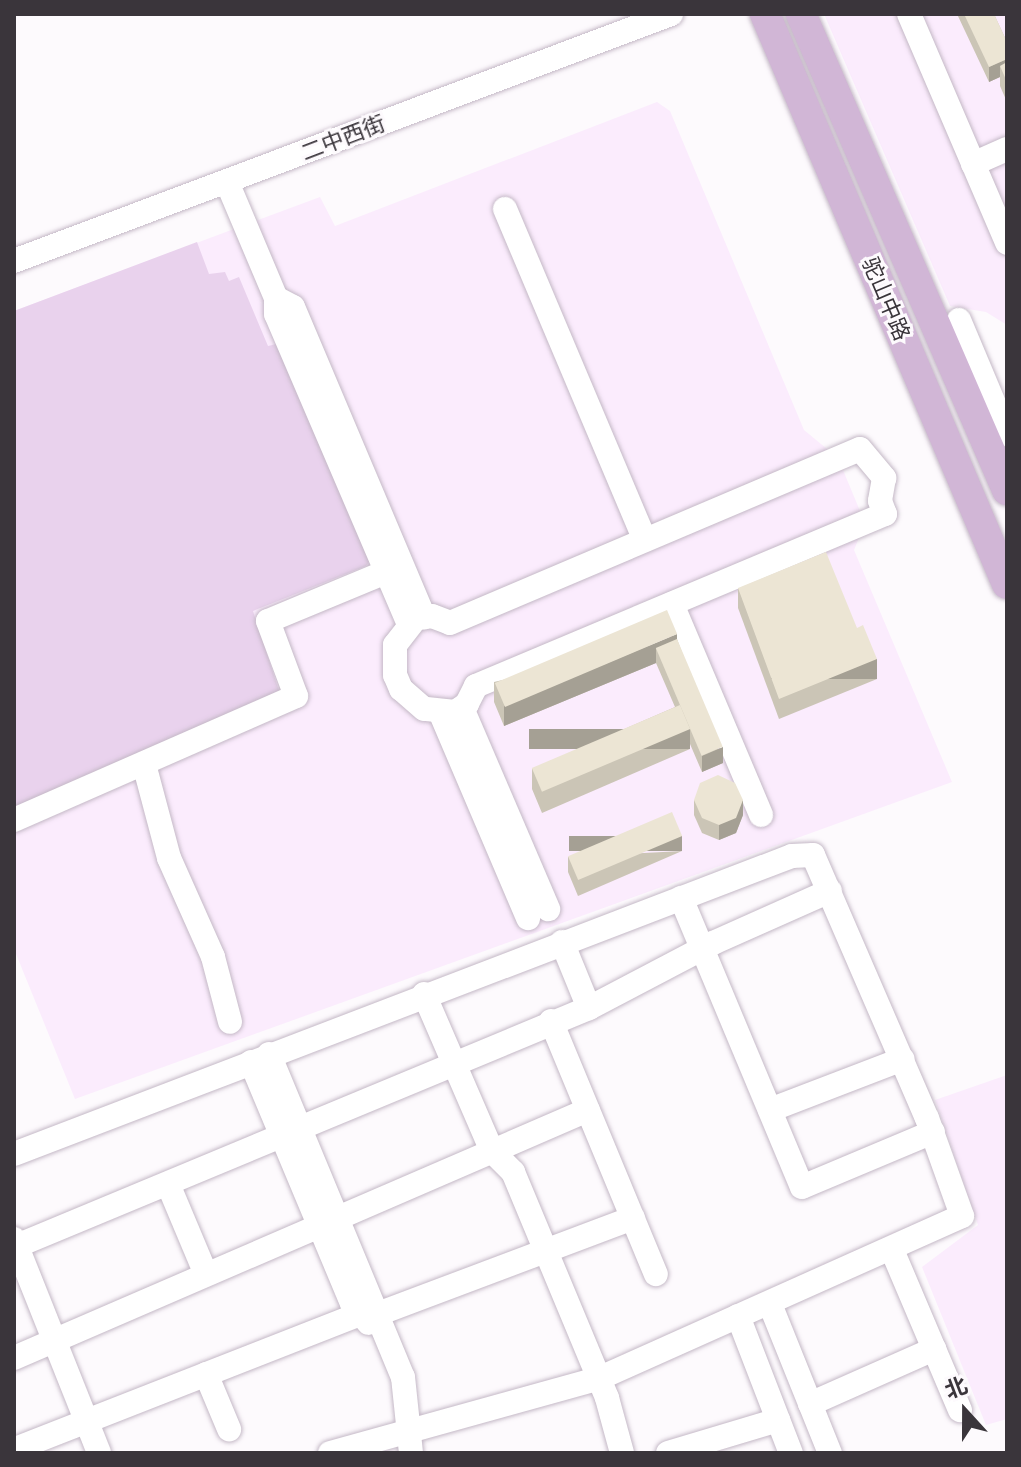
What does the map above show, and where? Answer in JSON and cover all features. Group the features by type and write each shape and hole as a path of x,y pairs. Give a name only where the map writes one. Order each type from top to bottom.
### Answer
{"main road":[{"name":"驼山中路","path":"765,14 1007,584"},
{"name":"驼山中路","path":"801,14 1007,490"}],"street":[{"name":"二中西街","path":"14,261 671,14"},
{"path":"909,14 1007,243"},
{"path":"973,164 1007,149"},
{"path":"227,182 276,298 276,314 386,572 416,621"},
{"path":"505,209 645,540"},
{"path":"276,298 293,307 416,621"},
{"path":"959,320 1004,420"},
{"path":"416,621 450,623 860,449 865,460 880,468 885,514 476,686 452,711"},
{"path":"14,820 296,696 268,621 386,572"},
{"path":"672,604 761,815"},
{"path":"416,621 395,645 395,675 411,701 452,711"},
{"path":"452,711 538,914"},
{"path":"144,764 169,858 213,957 230,1022"},
{"path":"14,1154 562,942 792,856 813,855 903,1059 933,1132 962,1216 892,1250 597,1379 410,1442 330,1453"},
{"path":"99,1453 15,1244 291,1134 551,1021 589,1008 830,891"},
{"path":"681,898 802,1187 933,1132"},
{"path":"562,942 589,1008"},
{"path":"424,994 492,1151 513,1172 597,1379 622,1453"},
{"path":"551,1021 656,1274"},
{"path":"260,1058 327,1220 407,1390 410,1442"},
{"path":"770,1110 903,1059"},
{"path":"14,1358 205,1272 588,1110"},
{"path":"168,1184 205,1272"},
{"path":"18,1448 369,1313 633,1218"},
{"path":"892,1250 960,1410"},
{"path":"770,1304 830,1453"},
{"path":"738,1316 791,1453"},
{"path":"810,1404 934,1349"},
{"path":"206,1374 229,1429"},
{"path":"668,1453 778,1420"}],"shaded area":[{"path":"824,14 1007,14 1007,325 986,312 950,306"},
{"path":"657,102 670,111 804,430 838,458 865,523 854,550 952,782 75,1099 14,949 14,311 320,197 335,226"},
{"path":"197,242 209,274 225,272 229,281 239,277 268,346 281,343 371,559 366,566 253,611 279,691 14,808 14,311"},
{"path":"1007,1075 1007,1419 986,1425 922,1267 978,1225 935,1100"}],"building":[{"path":"964,14 994,14 1007,42 1007,59 989,67"},
{"path":"1007,62 1007,82 1000,66"},
{"path":"826,552 857,628 863,625 877,659 779,699 738,588"},
{"path":"667,610 677,634 505,707 495,683"},
{"path":"677,639 723,747 702,756 656,648"},
{"path":"680,705 690,729 542,792 532,768"},
{"path":"718,775 735,783 743,800 736,818 719,825 702,818 694,800 700,783"},
{"path":"672,812 682,836 578,880 568,856"}]}
